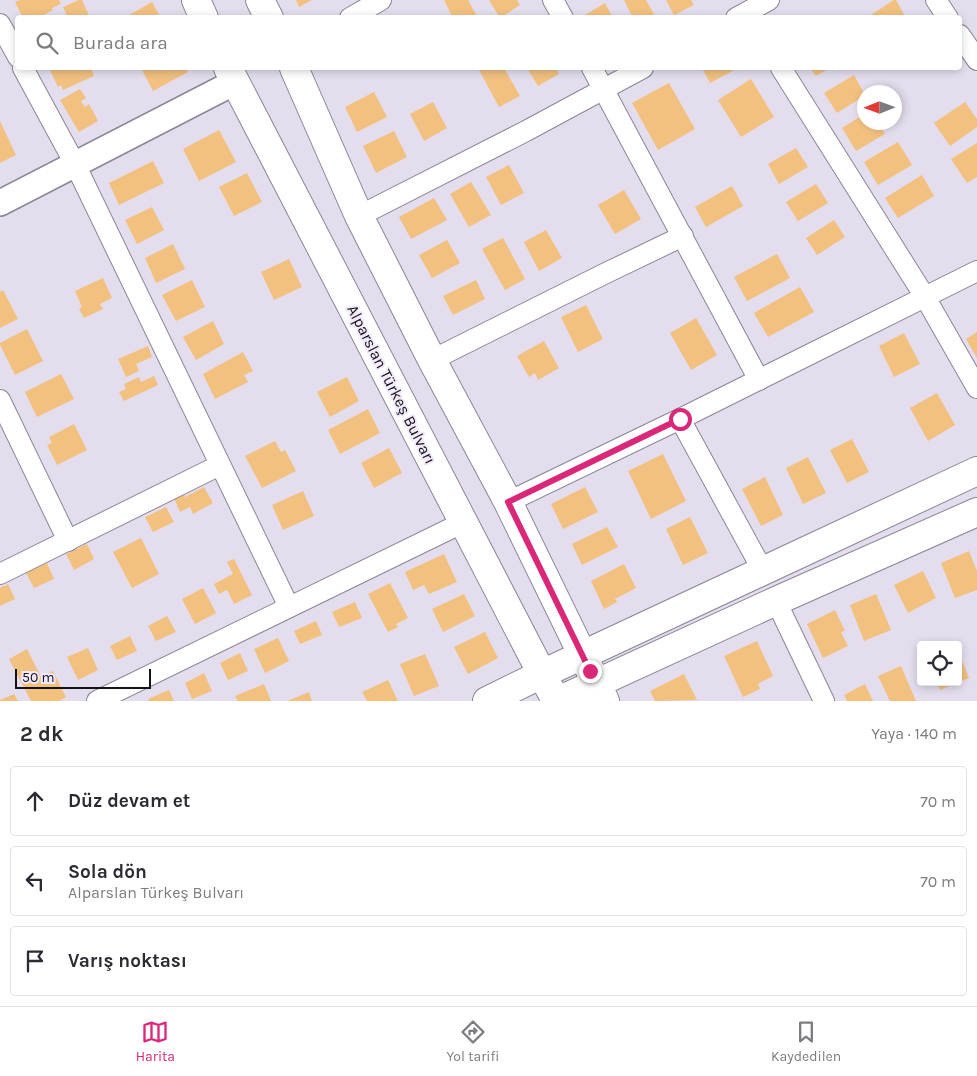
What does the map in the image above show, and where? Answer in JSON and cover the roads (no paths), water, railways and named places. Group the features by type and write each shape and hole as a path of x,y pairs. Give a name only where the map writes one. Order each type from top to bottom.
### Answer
{"main road":[{"path":"196,0 203,15"},
{"path":"260,0 268,15"},
{"path":"295,70 359,216 432,360 508,502 601,692"},
{"name":"Alparslan Türkeş Bulvarı","path":"232,75 557,701"},
{"path":"487,701 977,472"},
{"path":"557,701 601,692 776,601 977,512"}],"street":[{"path":"553,0 561,15"},
{"path":"746,15 768,0"},
{"path":"936,0 946,15"},
{"path":"355,15 379,1"},
{"path":"0,24 15,52"},
{"path":"962,38 977,60"},
{"path":"24,70 76,164 289,607"},
{"path":"593,70 759,380"},
{"path":"359,216 526,131 639,70"},
{"path":"782,70 925,297 977,388"},
{"path":"0,203 76,164 232,75"},
{"path":"432,360 683,236"},
{"path":"508,502 680,419 977,271"},
{"path":"0,400 68,541"},
{"path":"680,419 762,571"},
{"path":"0,574 220,465"},
{"path":"97,701 464,522"},
{"path":"776,601 824,701"}]}
